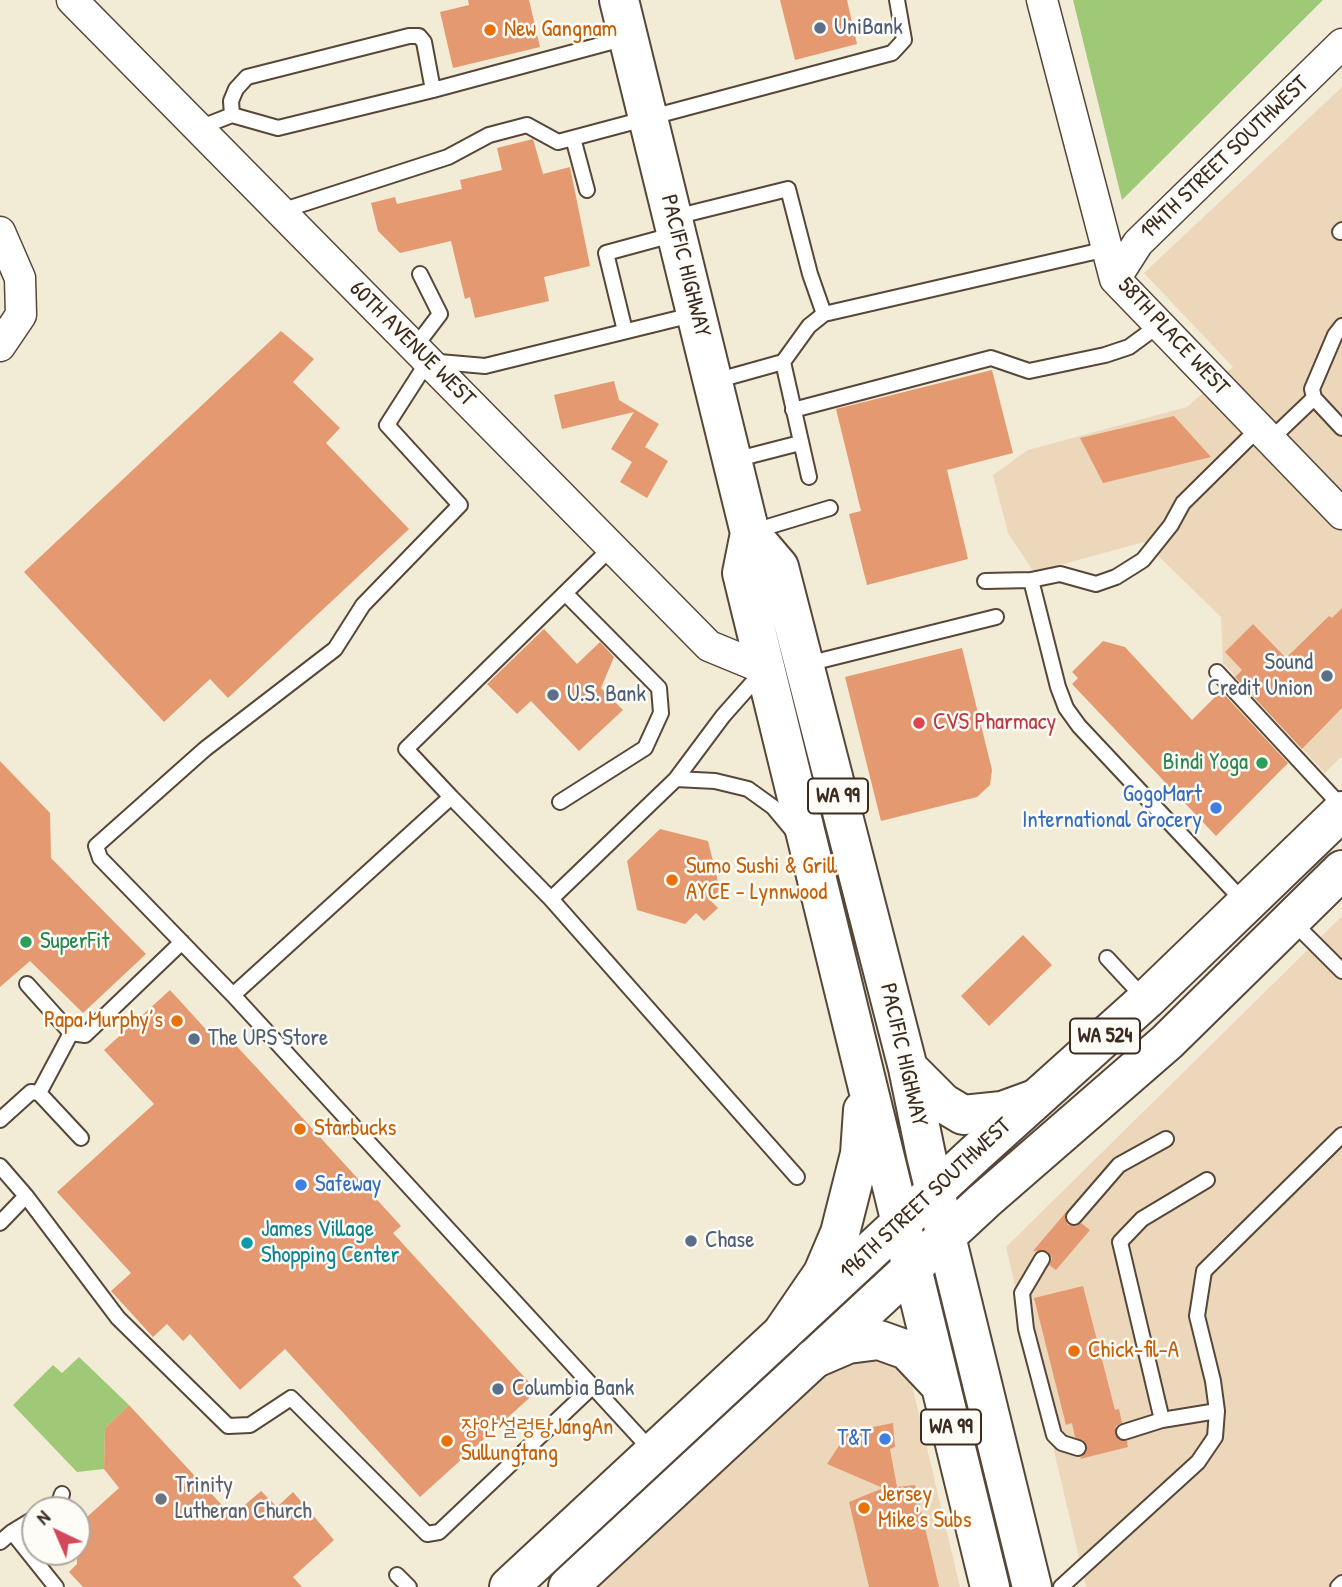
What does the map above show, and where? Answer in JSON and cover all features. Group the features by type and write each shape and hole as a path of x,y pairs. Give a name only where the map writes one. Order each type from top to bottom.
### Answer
{"main road":[{"name":"PACIFIC HIGHWAY","path":"620,0 750,533 742,573 865,1066 990,1587"},
{"name":"PACIFIC HIGHWAY","path":"750,533 779,567 908,1068 1032,1587"},
{"name":"196TH STREET SOUTHWEST","path":"509,1587 652,1451 1146,1000 1300,853 1342,809"},
{"path":"1291,920 1285,900 1300,853"},
{"name":"196TH STREET SOUTHWEST","path":"568,1587 946,1236 1167,1042 1342,870"},
{"path":"784,1330 823,1273 850,1206 860,1154 865,1066"},
{"path":"908,1068 943,1103 963,1115 1002,1111 1035,1099"},
{"path":"813,1359 848,1344 879,1340 907,1350 941,1386"},
{"path":"620,1539 624,1506 656,1465 652,1451"}],"street":[{"name":"60TH AVENUE WEST","path":"72,0 709,646 765,669"},
{"name":"58TH PLACE WEST","path":"1042,0 1115,279 1265,434 1338,503"},
{"name":"194TH STREET SOUTHWEST","path":"1115,279 1138,243 1342,44"},
{"path":"0,232 20,278 21,315 0,346"}],"lane":[{"path":"281,211 448,156 489,135 527,125 558,142 892,53 904,40 897,0"},
{"path":"232,115 231,101 236,89 247,77 409,36 419,36 424,42 433,90"},
{"path":"200,128 232,115 278,128 433,90 629,37"},
{"path":"573,138 587,190"},
{"path":"625,331 606,253 675,225 788,189 824,314"},
{"path":"713,381 783,362 809,326 824,314 1107,249"},
{"path":"420,274 440,314 387,425 460,505 363,605 335,649 205,749 96,846 100,858 233,995 652,1451"},
{"path":"422,354 485,366 697,313"},
{"path":"793,410 990,358 1029,371 1105,355 1129,347 1160,325"},
{"path":"1342,326 1335,335 1312,389 1314,398 1342,428"},
{"path":"783,362 809,477"},
{"path":"985,581 1031,580 1060,574 1096,584 1116,577 1143,560 1171,525 1183,503 1265,434 1314,398"},
{"path":"733,460 800,443"},
{"path":"750,533 830,508"},
{"path":"612,547 405,749 551,899 797,1177"},
{"path":"1031,580 1058,687 1066,708 1079,726 1246,904"},
{"path":"560,802 645,748 661,713 659,688 565,593"},
{"path":"804,664 996,617"},
{"path":"551,899 676,779 723,716 765,669"},
{"path":"1217,673 1342,809"},
{"path":"676,779 715,781 748,789 773,807 812,855"},
{"path":"233,995 451,797"},
{"path":"1291,920 1342,971"},
{"path":"27,984 71,1032 85,1035 182,942"},
{"path":"1107,958 1146,1000"},
{"path":"39,1093 71,1032"},
{"path":"0,1120 31,1092 39,1093 81,1138"},
{"path":"1061,1587 1198,1462 1215,1437 1217,1411 1213,1381 1197,1316 1204,1271 1342,1135"},
{"path":"1074,1217 1119,1165 1166,1139"},
{"path":"0,1166 26,1196 118,1318 228,1426 250,1426 291,1398 427,1534 439,1532 593,1386"},
{"path":"1162,1420 1120,1242 1142,1219 1206,1180"},
{"path":"0,1223 26,1196"},
{"path":"1042,1259 1022,1293 1026,1329 1054,1435 1062,1443 1078,1448"},
{"path":"1124,1432 1162,1420 1217,1411"},
{"path":"0,1542 21,1527"},
{"path":"12,1532 56,1587"},
{"path":"397,1575 409,1587"},
{"path":"1338,1587 1342,1583"}],"shaded area":[{"path":"1342,87 1342,756 1325,773 1223,663 1221,617 1144,542 1034,572 1008,533 993,475 1028,450 1187,407 1233,367 1144,273"},
{"path":"1342,916 1342,1587 1086,1587 1006,1247"},
{"path":"881,1352 908,1374 912,1385 960,1587 592,1587 837,1364"}],"green space":[{"path":"1073,0 1323,0 1122,200"},
{"path":"79,1357 129,1405 105,1428 104,1469 77,1472 13,1405 53,1365 62,1373"}],"building":[{"name":"New Gangnam","path":"468,0 529,0 540,47 453,68 440,12 469,5"},
{"name":"UniBank","path":"780,0 847,0 857,44 795,60"},
{"path":"533,139 543,174 570,167 590,266 544,277 549,301 475,318 470,297 465,299 451,241 400,253 378,231 371,203 395,197 397,204 462,189 460,180 502,170 497,148"},
{"path":"281,331 314,359 293,382 340,428 326,443 409,529 228,698 210,679 164,722 24,572"},
{"path":"992,370 1013,453 947,470 968,559 867,585 849,514 861,511 836,409"},
{"path":"614,381 619,400 659,424 645,447 668,461 647,498 620,482 632,462 611,449 634,412 562,429 554,395"},
{"path":"1174,416 1211,457 1103,483 1080,438"},
{"path":"1342,608 1342,708 1302,749 1235,677 1242,670 1225,652 1253,624 1286,658 1329,616 1332,618"},
{"name":"U.S. Bank","path":"544,629 577,664 600,642 614,657 601,688 623,710 579,751 531,701 517,714 487,684"},
{"path":"1103,641 1125,647 1192,720 1221,691 1288,763 1216,836 1072,684 1078,678 1072,672"},
{"name":"CVS Pharmacy","path":"962,648 992,770 990,785 977,797 881,821 845,677"},
{"path":"0,761 50,813 51,858 146,954 83,1013 30,961 0,987"},
{"path":"660,829 708,841 720,890 710,900 718,908 704,921 696,913 685,924 637,910 627,861"},
{"path":"1023,935 1052,965 989,1026 961,996"},
{"name":"James Village Shopping Center","path":"170,990 222,1047 230,1039 256,1067 401,1226 393,1233 537,1391 420,1497 285,1349 240,1390 190,1334 183,1341 167,1324 153,1337 111,1291 131,1273 57,1192 154,1104 104,1050"},
{"path":"1067,1211 1065,1219 1068,1225 1076,1226 1081,1223 1090,1230 1056,1270 1049,1265 1052,1258 1047,1251 1033,1251"},
{"name":"Chick-fil-A","path":"1083,1286 1115,1410 1119,1409 1122,1423 1116,1426 1115,1434 1118,1439 1127,1441 1128,1447 1080,1459 1087,1451 1087,1445 1075,1437 1072,1423 1066,1425 1034,1298"},
{"name":"Trinity Lutheran Church","path":"129,1405 232,1516 261,1491 277,1507 293,1492 334,1540 293,1577 302,1587 83,1587 69,1572 75,1566 91,1566 91,1513 119,1488 104,1469 105,1428"},
{"path":"893,1423 895,1447 890,1449 897,1487 915,1485 939,1587 869,1587 849,1502 883,1488 827,1464 848,1432"}],"place":[{"name":"UniBank","path":"820,28"},
{"name":"New Gangnam","path":"490,30"},
{"name":"Sound Credit Union","path":"1327,676"},
{"name":"U.S. Bank","path":"553,695"},
{"name":"CVS Pharmacy","path":"919,723"},
{"name":"Bindi Yoga","path":"1262,763"},
{"name":"GogoMart International Grocery","path":"1216,808"},
{"name":"Sumo Sushi & Grill AYCE - Lynnwood","path":"672,880"},
{"name":"SuperFit","path":"26,942"},
{"name":"Papa Murphy’s","path":"177,1021"},
{"name":"The UPS Store","path":"194,1039"},
{"name":"Starbucks","path":"300,1129"},
{"name":"Safeway","path":"301,1185"},
{"name":"Chase","path":"691,1241"},
{"name":"James Village Shopping Center","path":"247,1243"},
{"name":"Chick-fil-A","path":"1074,1351"},
{"name":"Columbia Bank","path":"498,1389"},
{"name":"T&T","path":"885,1439"},
{"name":"장안설렁탕JangAn Sullungtang","path":"447,1441"},
{"name":"Trinity Lutheran Church","path":"161,1499"},
{"name":"Jersey Mike's Subs","path":"864,1508"}]}
